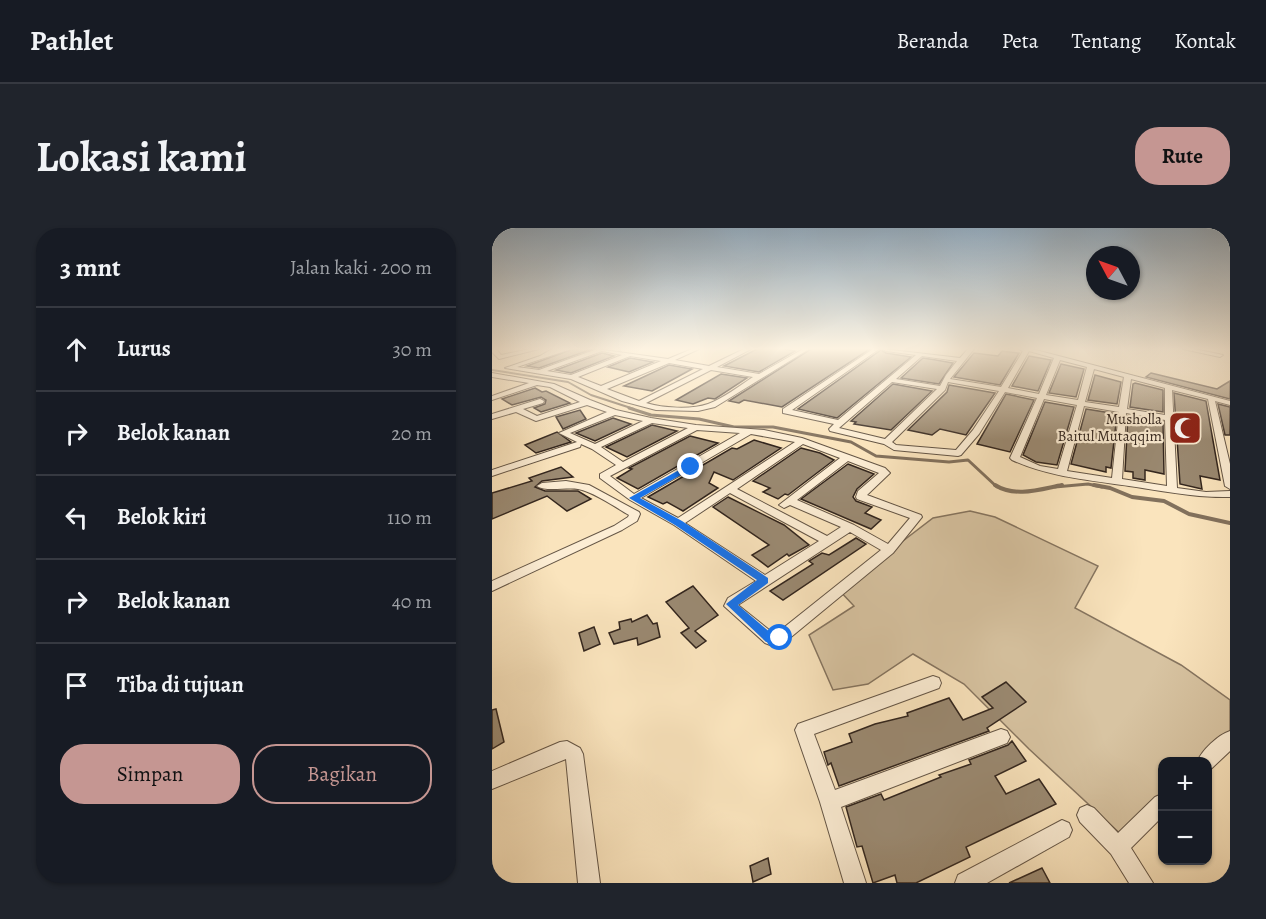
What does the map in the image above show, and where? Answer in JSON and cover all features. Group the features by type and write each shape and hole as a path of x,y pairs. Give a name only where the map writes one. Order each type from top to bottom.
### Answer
{"street":[{"path":"512,380 552,385 587,402 651,420 802,441 885,473 862,493 861,497 917,517 889,550 776,639 770,639 731,604 764,580 850,527"},
{"path":"578,380 640,403 670,410 704,408 751,380"},
{"path":"600,389 623,380"},
{"path":"640,403 687,380"},
{"path":"831,380 786,411 840,423"},
{"path":"1008,380 1002,390 968,443 958,453 907,449 833,429 891,380 1002,390 1168,418"},
{"path":"887,442 947,380"},
{"path":"1048,380 1015,458 1037,468 1062,471 1070,475 1206,495 1230,494"},
{"path":"1062,471 1087,380"},
{"path":"1117,481 1127,380"},
{"path":"1145,380 1230,403"},
{"path":"492,398 536,384"},
{"path":"1168,386 1173,489"},
{"path":"1211,398 1219,438 1227,457 1230,486"},
{"path":"492,417 540,401"},
{"path":"518,409 535,419 587,402"},
{"path":"614,411 562,433 595,447 622,465"},
{"path":"595,447 651,420"},
{"path":"696,427 603,476 764,580"},
{"path":"634,498 749,432"},
{"path":"1219,438 1230,439"},
{"path":"678,523 802,441"},
{"path":"492,473 577,445"},
{"path":"773,512 847,457"},
{"path":"492,586 627,524 635,514 585,487 566,484 542,486"},
{"path":"730,489 827,541"},
{"path":"789,501 850,527 889,550"},
{"path":"855,883 831,802 804,730 933,683"},
{"path":"831,802 1001,737"},
{"path":"1211,757 1230,739"},
{"path":"492,780 560,751 567,750 574,754 589,883"},
{"path":"1118,847 1158,808"},
{"path":"1088,814 1118,847 1142,883"},
{"path":"966,883 988,878 1062,830"}],"shaded area":[{"path":"970,511 995,517 1098,566 1075,608 1181,665 1230,700 1230,732 1206,757 1158,757 1158,807 1127,840 1029,749 964,684 913,654 868,684 833,690 809,635 854,606 839,590 933,518"}],"building":[{"path":"638,380 673,380 652,391 624,386"},
{"path":"711,380 745,380 715,399 708,398 693,404 676,400"},
{"path":"763,380 824,380 782,407 744,400 739,403 729,401"},
{"path":"839,380 884,380 837,418 798,409"},
{"path":"911,380 942,380 939,384"},
{"path":"969,380 1003,380 1000,385"},
{"path":"1016,380 1043,380 1038,391 1012,386"},
{"path":"1055,380 1081,380 1076,397 1049,393"},
{"path":"1094,380 1121,382 1117,404 1088,400"},
{"path":"1156,380 1178,380 1217,389 1230,381 1230,399"},
{"path":"1135,383 1163,390 1163,412 1130,407"},
{"path":"893,384 932,391 891,430 854,424 856,422 851,421"},
{"path":"949,385 995,393 966,435 940,429 932,435 908,430 947,392"},
{"path":"535,388 570,403 541,412 534,408 545,404 546,400 541,397 512,405 502,399"},
{"path":"1174,393 1206,401 1220,480 1200,476 1202,489 1180,484"},
{"path":"1006,394 1034,400 1010,452 977,444"},
{"path":"1045,402 1074,407 1057,465 1036,462 1023,455"},
{"path":"1218,404 1230,407 1230,435 1225,435"},
{"path":"1086,409 1117,414 1111,468 1106,467 1106,472 1071,464"},
{"path":"580,410 586,419 563,429 556,417"},
{"path":"1128,416 1163,422 1164,474 1145,470 1145,480 1133,478 1133,472 1125,471"},
{"path":"613,418 631,424 595,441 576,433"},
{"path":"652,425 677,431 627,457 606,447"},
{"path":"557,432 571,442 536,453 525,445"},
{"path":"690,436 718,443 638,489 617,478 632,469 629,468"},
{"path":"754,440 781,448 733,480 714,472 709,483 718,488 683,511 667,502 663,504 648,497 732,448 737,449"},
{"path":"801,448 834,460 788,495 785,494 778,499 763,492 770,488 753,481"},
{"path":"848,464 874,474 857,489 853,497 856,501 872,507 865,513 881,520 871,529 801,499"},
{"path":"561,467 573,477 542,481 535,487 545,491 578,491 591,499 567,511 547,496 492,519 492,493 532,481 529,478"},
{"path":"728,497 784,525 809,545 789,556 787,554 768,567 752,555 769,545 713,507"},
{"path":"856,538 866,544 783,600 770,591 813,564 809,561 822,553 829,555"},
{"path":"693,586 718,615 695,631 706,641 696,648 681,633 689,628 666,602"},
{"path":"647,615 653,624 657,623 660,637 638,645 637,638 614,644 609,633 620,629 619,622 631,619 632,622"},
{"path":"594,627 600,644 584,651 579,633"},
{"path":"1006,682 1026,702 987,728 989,731 839,786 831,763 828,765 824,752 852,742 849,734 875,724 908,716 907,713 949,698 963,720 993,708 982,697"},
{"path":"496,709 504,742 492,749 492,710"},
{"path":"1012,741 1026,761 995,776 1006,794 1039,779 1056,804 966,847 970,857 916,883 897,883 895,875 873,883 862,846 857,847 846,807 881,794 884,800 941,777 939,775 971,764 969,760 1008,745"},
{"path":"768,858 771,874 753,882 750,866"},
{"path":"1042,868 1050,883 1009,883"}],"waterway":[{"path":"553,380 568,382 591,395 634,409"},
{"path":"629,408 651,415 699,419 734,427 773,427 851,442 876,456 949,462 968,460 997,487"},
{"path":"1055,487 1088,484 1102,487"},
{"path":"995,485 1019,492 1062,485"},
{"path":"1094,485 1110,488 1132,497 1164,501 1189,514 1230,523"}],"place":[{"name":"Musholla Baitul Mutaqqim","path":"1185,428"}],"route":[{"path":"691,467 634,498 678,523 764,580 733,601 731,606 770,639 780,638"}]}
